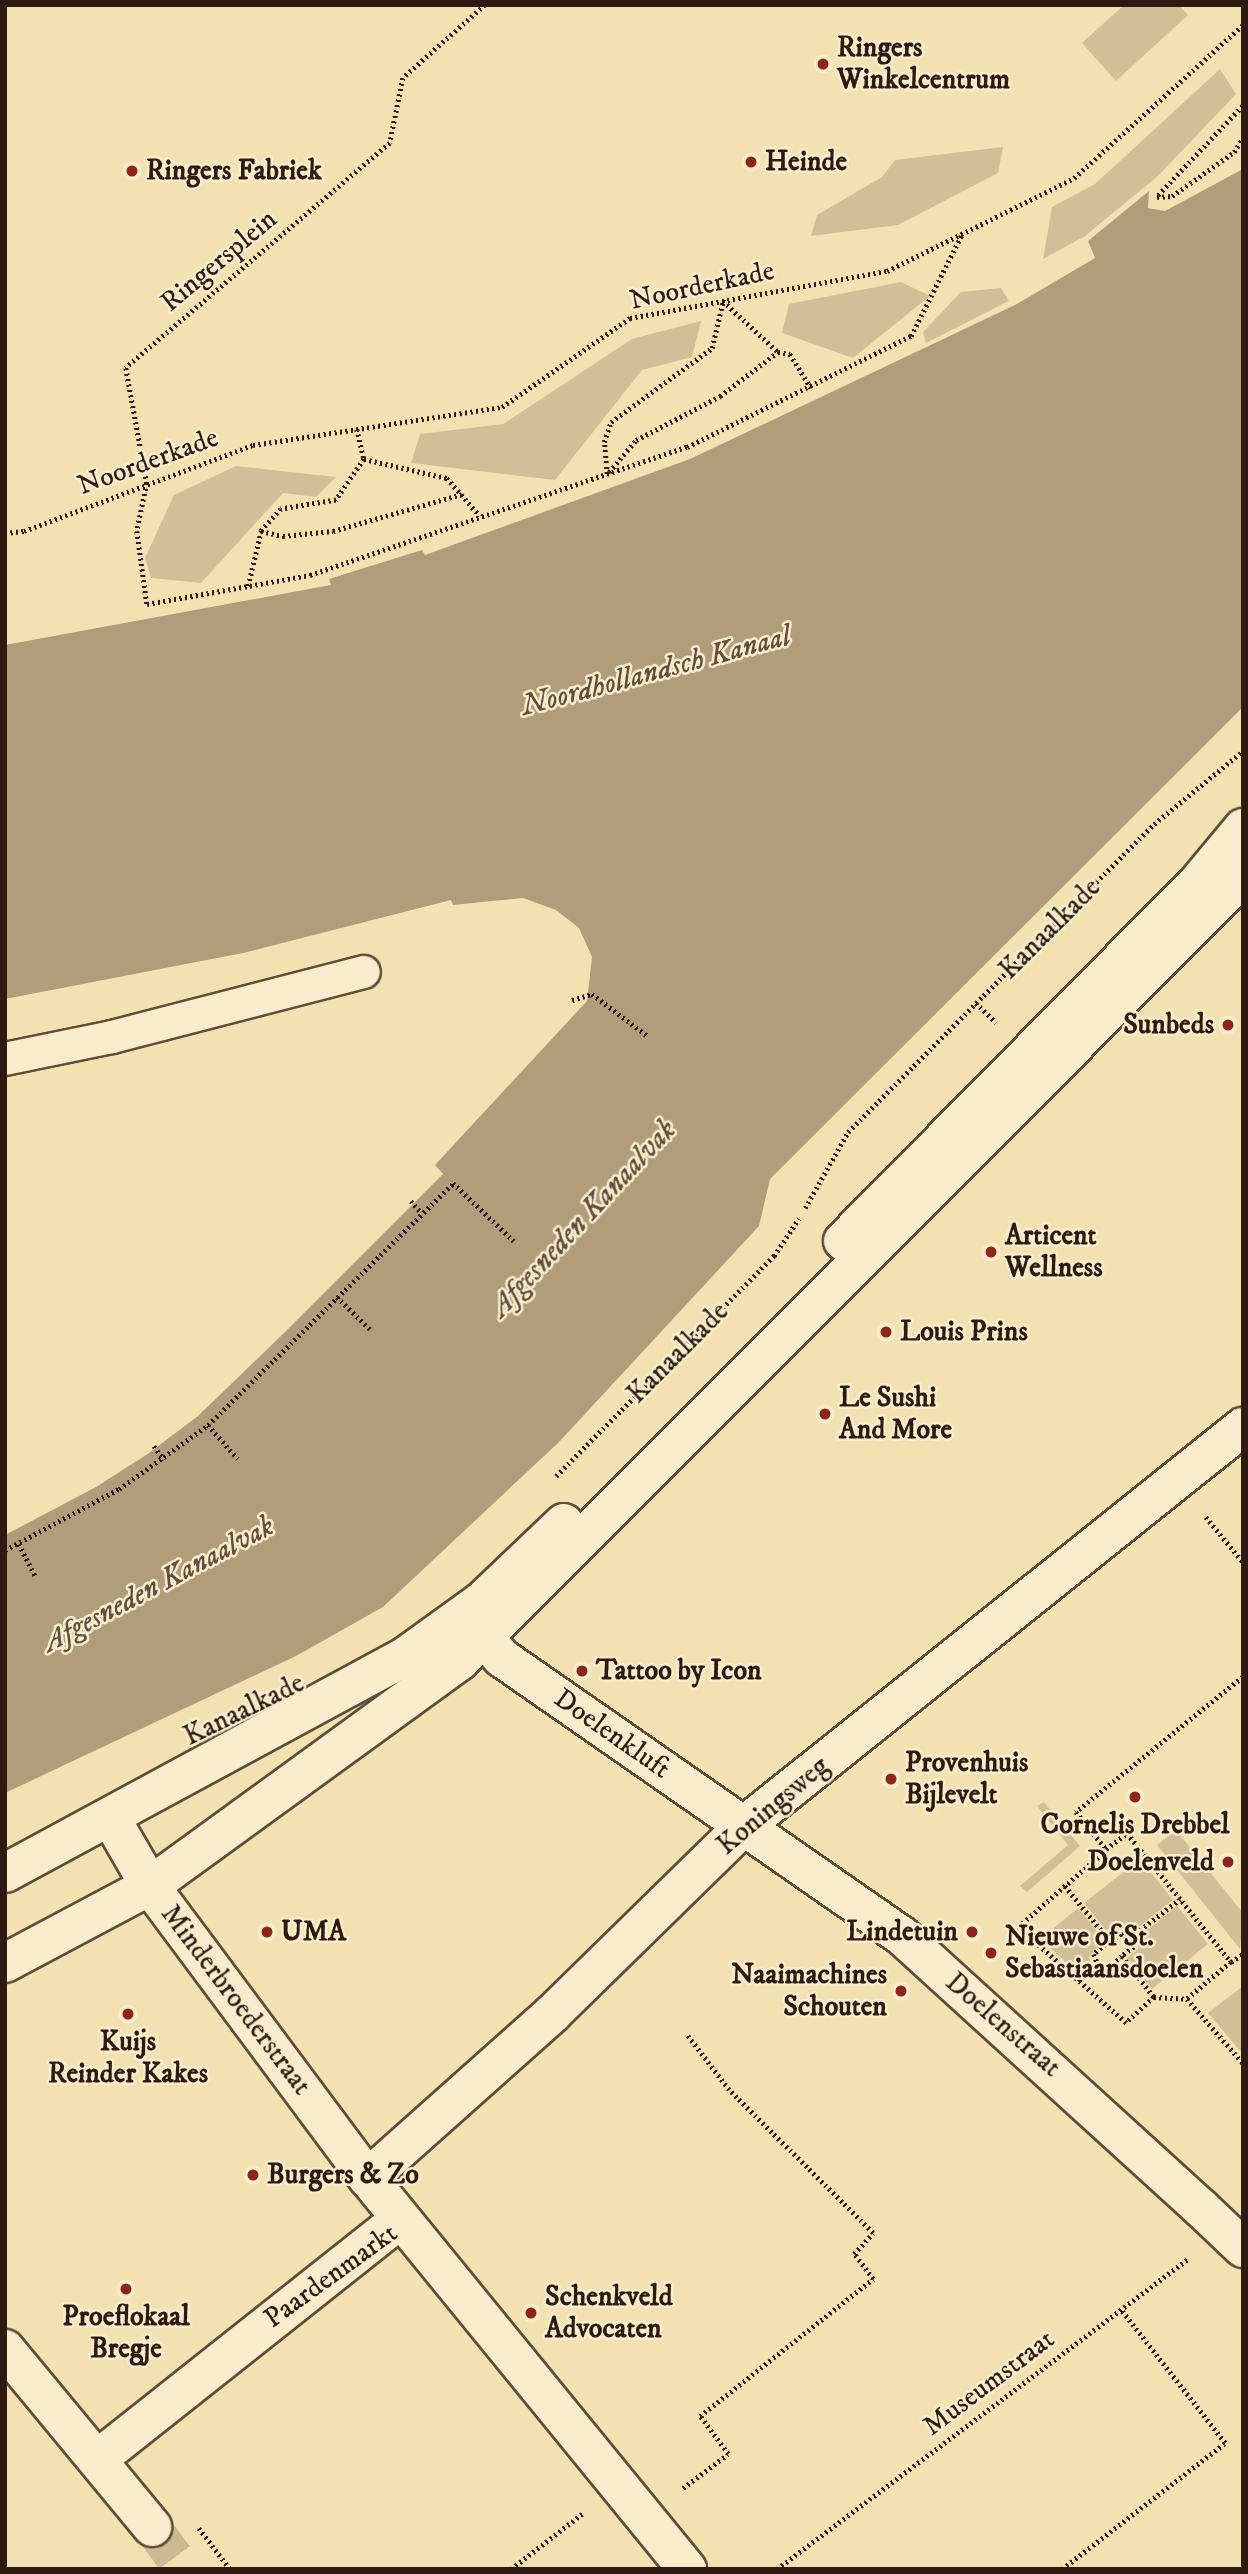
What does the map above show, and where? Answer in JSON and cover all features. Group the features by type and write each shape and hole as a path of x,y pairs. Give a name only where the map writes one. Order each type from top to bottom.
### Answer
{"street":[{"name":"Kanaalkade","path":"5,1873 405,1656 482,1601 608,1480 1199,881 1243,828"},
{"path":"5,1963 150,1886 429,1687 485,1638 1243,877"},
{"name":"Koningsweg","path":"368,2178 553,2013 744,1825 1243,1427"},
{"name":"Doelenkluft","path":"485,1638 502,1658 744,1825"},
{"name":"Minderbroederstraat","path":"110,1817 150,1886 368,2178"},
{"name":"Doelenstraat","path":"744,1825 902,1936 1223,2229"},
{"path":"368,2178 401,2219"},
{"name":"Paardenmarkt","path":"99,2458 401,2219 615,2486 687,2569"},
{"path":"5,2348 99,2458 152,2527"}],"lane":[{"path":"1122,999 1243,857"},
{"path":"5,1059 112,1037 364,972"}],"path":[{"name":"Ringersplein","path":"148,483 126,369 390,143 403,78 485,5"},
{"name":"Noorderkade","path":"5,533 24,531 253,445 502,407 630,318 887,271 1074,178 1241,26"},
{"path":"1241,26 1243,35"},
{"path":"1243,106 1157,197 1172,196 1234,152 1243,138"},
{"path":"148,483 138,531 147,604 310,575 687,447 811,388 911,336 961,234"},
{"path":"607,474 604,442 611,422 712,348 723,301 778,352 795,360 811,388"},
{"path":"607,474 636,440 720,396 778,352"},
{"path":"248,586 261,531 281,509 336,500 364,459 357,429"},
{"path":"364,459 447,478 481,516"},
{"path":"261,531 283,536 333,531 462,495"},
{"name":"Kanaalkade","path":"548,1484 774,1256 848,1132 1154,824 1243,751"},
{"path":"572,1000 592,994 649,1037"},
{"path":"976,1003 999,1024"},
{"path":"5,1550 68,1520 164,1460 208,1425 453,1183 514,1241"},
{"path":"411,1201 421,1212"},
{"path":"337,1297 370,1329"},
{"path":"208,1425 238,1459"},
{"path":"153,1446 164,1460"},
{"path":"1177,1481 1243,1562"},
{"path":"19,1544 35,1576"},
{"path":"1106,1849 1076,1812 1243,1677"},
{"path":"1231,1962 1127,1833 1018,1927 1126,2023 1154,1997 1187,1999 1243,1954"},
{"path":"1065,1886 1110,1941"},
{"path":"1131,1937 1180,1898"},
{"path":"1122,1933 1131,1937 1134,1947 1108,1968 1098,1965 1094,1954 1122,1933"},
{"path":"1122,1956 1154,1997"},
{"path":"1078,1980 1098,1965"},
{"path":"1187,1999 1243,2063"},
{"path":"643,2518 728,2454 700,2416 873,2279 854,2254 873,2233 729,2090 687,2035"},
{"name":"Museumstraat","path":"777,2569 1121,2310 1223,2229"},
{"path":"1062,2569 1226,2442 1121,2310"},
{"path":"511,2569 615,2486"}],"shaded area":[{"path":"1124,5 1179,5 1188,15 1116,81 1082,43"},
{"path":"1220,69 1236,94 1158,176 1085,236 1043,259 1052,207 1095,184"},
{"path":"1003,147 998,173 898,225 811,236 817,215 882,177 895,160"},
{"path":"901,282 930,296 853,358 782,333 789,304"},
{"path":"1001,288 1009,301 926,343 923,332 961,292"},
{"path":"701,321 692,357 642,370 555,480 411,463 420,434 503,424 632,339"},
{"path":"236,466 336,477 316,497 283,493 201,583 151,578 145,558 174,495"},
{"path":"1044,1802 1080,1846 1027,1892 1020,1886 1068,1845 1037,1806"},
{"path":"1176,1830 1243,1913 1240,1949 1157,1845"},
{"path":"1140,1859 1173,1900 1132,1932 1123,1928 1111,1937 1084,1903"},
{"path":"1177,1906 1208,1944 1152,1989 1127,1958 1138,1949 1137,1938"},
{"path":"1078,1908 1105,1941 1089,1956 1091,1964 1079,1974 1040,1939"},
{"path":"1243,1986 1243,2054 1208,2013"}],"water":[{"path":"1243,169 1243,707 770,1179 759,1226 559,1442 383,1607 296,1656 5,1793 5,1535 96,1487 149,1453 198,1416 286,1331 443,1174 435,1165 587,1001 592,957 579,928 556,910 523,898 453,905 451,900 243,953 5,999 5,645 331,585 329,579 422,550 425,555 690,459 1015,305 1095,258 1088,241 1149,191 1148,208 1165,211"}],"tunnel":[{"path":"152,2527 183,2569"}],"place":[{"name":"Ringers Winkelcentrum","path":"823,64"},
{"name":"Heinde","path":"751,162"},
{"name":"Ringers Fabriek","path":"132,171"},
{"name":"Sunbeds","path":"1228,1025"},
{"name":"Articent Wellness","path":"991,1252"},
{"name":"Louis Prins","path":"886,1332"},
{"name":"Le Sushi And More","path":"825,1414"},
{"name":"Tattoo by Icon","path":"582,1671"},
{"name":"Provenhuis Bijlevelt","path":"891,1779"},
{"name":"Cornelis Drebbel","path":"1135,1797"},
{"name":"Doelenveld","path":"1228,1862"},
{"name":"UMA","path":"267,1932"},
{"name":"Lindetuin","path":"972,1932"},
{"name":"Nieuwe of St. Sebastiaansdoelen","path":"991,1953"},
{"name":"Naaimachines Schouten","path":"901,1991"},
{"name":"Kuijs Reinder Kakes","path":"128,2014"},
{"name":"Burgers & Zo","path":"253,2175"},
{"name":"Proeflokaal Bregje","path":"126,2289"},
{"name":"Schenkveld Advocaten","path":"531,2313"}],"water label":[{"name":"Noordhollandsch Kanaal","path":"656,672"},
{"name":"Afgesneden Kanaalvak","path":"584,1219"},
{"name":"Afgesneden Kanaalvak","path":"159,1585"}]}
